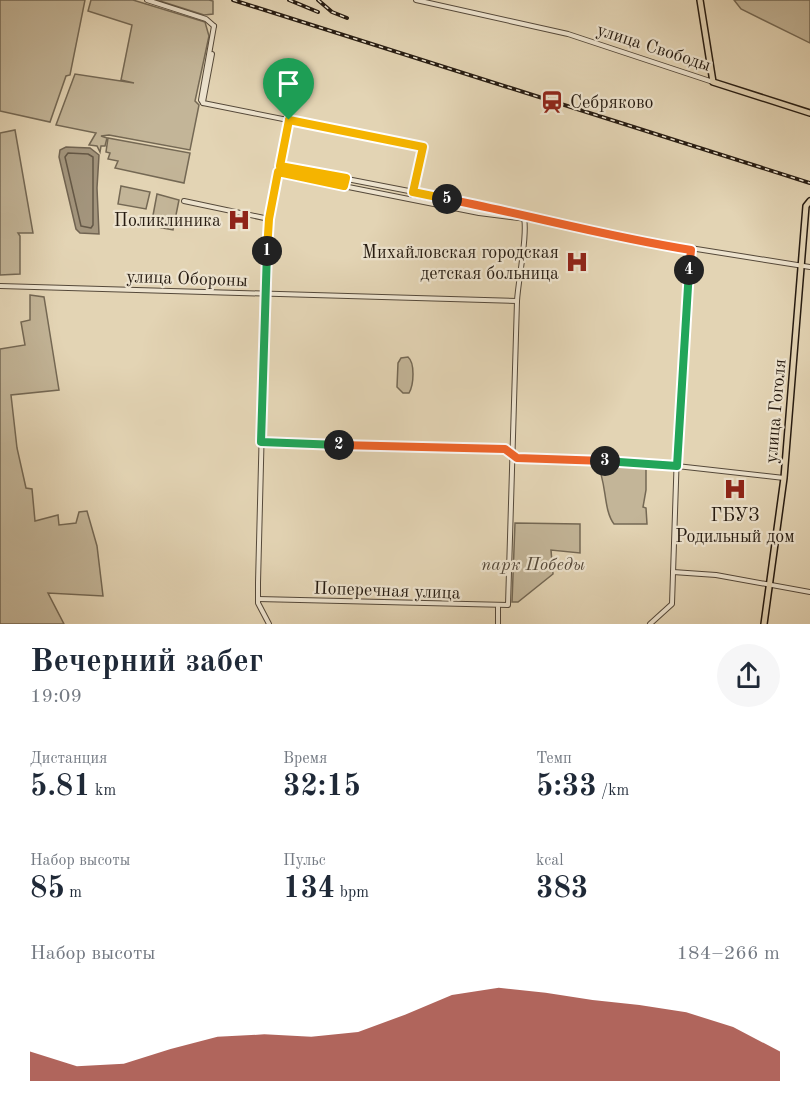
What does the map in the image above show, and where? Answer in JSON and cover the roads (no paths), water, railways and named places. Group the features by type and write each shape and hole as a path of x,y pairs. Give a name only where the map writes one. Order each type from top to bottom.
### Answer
{"main road":[{"path":"700,0 713,82"},
{"name":"улица Свободы","path":"713,82 810,112"},
{"name":"улица Гоголя","path":"764,624 784,478 806,206 810,201"}],"street":[{"path":"147,0 206,19 214,26 201,100 203,103 423,147 412,200"},
{"name":"улица Свободы","path":"416,0 568,34 713,82"},
{"path":"289,120 280,166 691,250 810,267"},
{"path":"269,624 258,599 261,442 269,219 278,172 516,219 521,215"},
{"path":"344,186 346,178"},
{"path":"184,201 269,219"},
{"path":"516,219 521,215"},
{"path":"498,624 498,607 508,605 510,598 517,301 520,261 527,226 521,215"},
{"path":"527,226 536,220"},
{"path":"650,624 672,604 677,466 691,250"},
{"name":"улица Обороны","path":"0,286 517,301"},
{"path":"261,442 505,449 513,445"},
{"path":"505,449 514,457 641,462 784,478"},
{"path":"673,572 770,584 810,592"},
{"name":"Поперечная улица","path":"258,599 498,607"}],"water":[{"path":"66,147 90,148 99,155 97,188 99,234 80,233 76,229 59,157 60,150"}],"railway":[{"path":"233,0 810,183"},
{"path":"289,0 318,12"},
{"path":"318,0 332,12 347,18"}],"place":[{"name":"Себряково","path":"552,102"},
{"name":"Поликлиника","path":"239,220"},
{"name":"Михайловская городская детская больница","path":"577,262"},
{"name":"ГБУЗ Родильный дом","path":"735,489"}],"park label":[{"name":"парк Победы","path":"533,564"}]}
